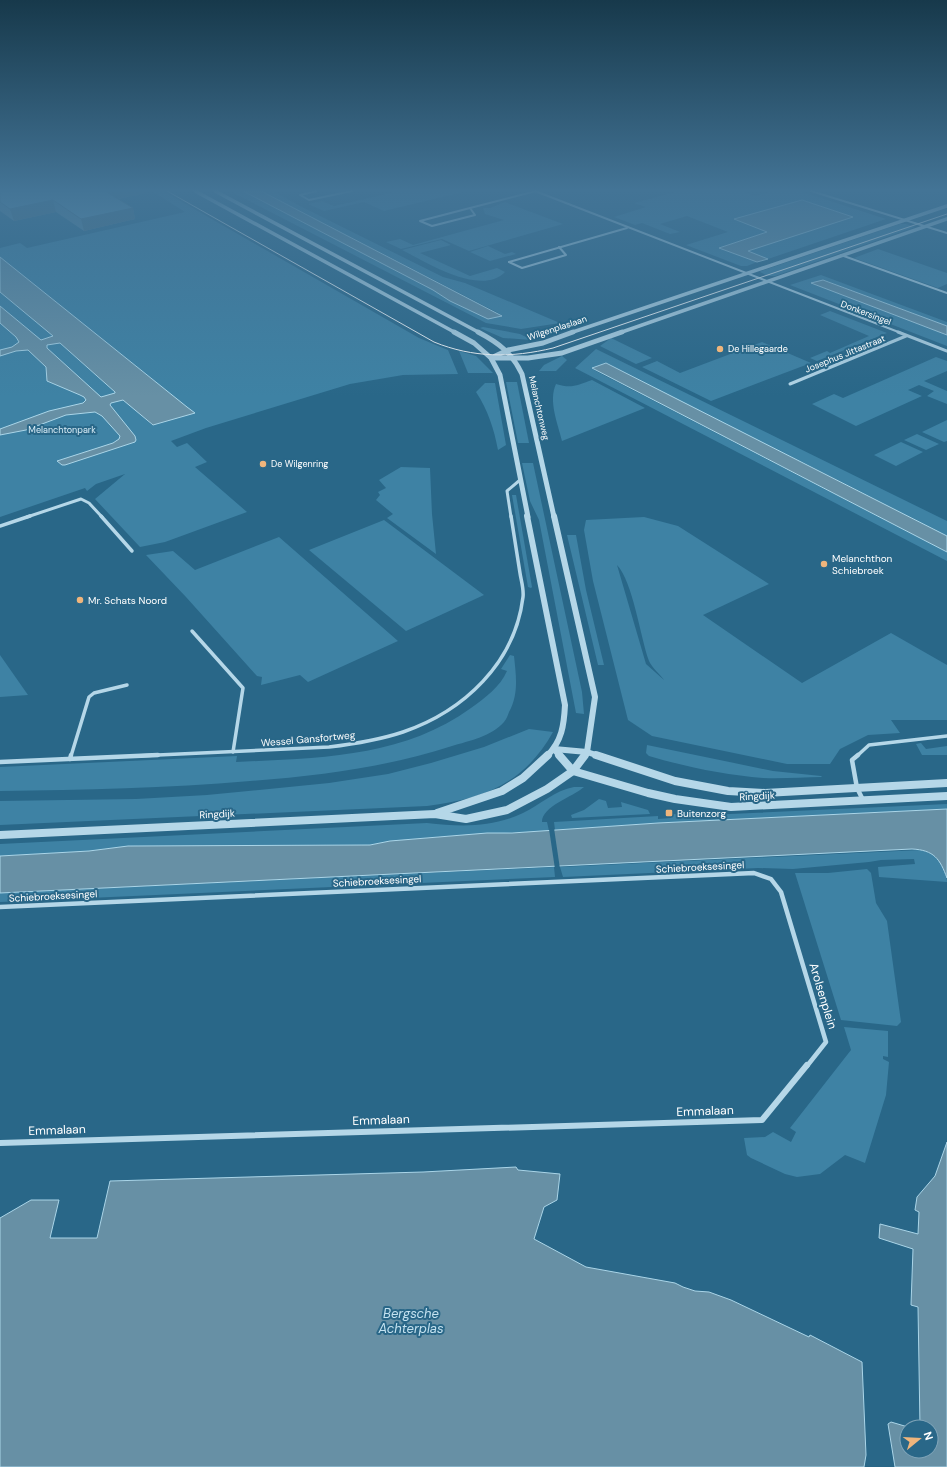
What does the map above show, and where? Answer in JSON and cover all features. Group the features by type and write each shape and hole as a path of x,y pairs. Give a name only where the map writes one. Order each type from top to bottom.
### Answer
{"street":[{"path":"321,259 474,343 491,358 500,375 565,704 564,727 554,750 573,771"},
{"name":"Melanchtonweg","path":"343,259 497,342 508,350 516,360 522,374 595,697 587,752"},
{"path":"518,259 509,262 522,268 551,259"},
{"name":"Donkersingel","path":"713,259 947,351"},
{"name":"Wilgenplaslaan","path":"491,358 508,350 543,343 788,259"},
{"path":"491,358 516,360 562,353 831,259"},
{"path":"851,259 947,293"},
{"name":"Josephus Jittastraat","path":"790,384 906,336"},
{"name":"Wessel Gansfortweg","path":"0,762 330,747 350,745 403,732 423,725 466,699 485,681 498,665 511,643 522,610 523,595 507,491 520,480"},
{"path":"0,526 81,499 89,503 132,551"},
{"path":"192,630 243,688 233,752"},
{"path":"70,759 89,697 94,693 127,685"},
{"path":"863,800 858,788 852,760 869,745 947,736"},
{"name":"Ringdijk","path":"435,814 502,791 523,778 554,750 587,752 674,781 728,791 765,793 947,783"},
{"name":"Ringdijk","path":"0,835 435,814 466,819 488,816 507,810 547,789 573,771 587,752"},
{"name":"Ringdijk","path":"573,771 648,793 675,799 731,807 947,796"},
{"name":"Schiebroeksesingel","path":"0,907 754,873"},
{"name":"Arolsenplein","path":"754,873 771,879 781,892 826,1042 762,1120"},
{"name":"Emmalaan","path":"0,1143 762,1120"}],"green space":[{"name":"Melanchtonpark","path":"3,259 282,259 419,338 448,350 458,374 403,375 350,384 206,428 171,441 177,447 187,443 207,462 195,467 247,512 165,542 140,547 95,499 125,474 96,484 87,491 85,488 0,517 0,292 53,335 58,343 60,343 152,425 194,413"},
{"path":"363,259 374,259 433,290 502,315 394,259 408,259 443,277 465,283 560,323 521,329 486,323"},
{"path":"420,259 434,259 470,276 497,268 505,272 495,279 482,281 468,279 439,269"},
{"path":"724,259 750,259 757,262 747,266 741,266"},
{"path":"795,259 822,259 775,276 768,276 760,272"},
{"path":"858,259 908,259 947,273 947,284 938,288"},
{"path":"821,275 947,322 947,326 824,280 811,283 947,335 947,346 790,285"},
{"path":"830,311 887,333 817,361 810,358 827,351 830,353 869,336 820,315"},
{"path":"483,327 520,334 532,340 503,338 480,328"},
{"path":"611,338 652,358 636,364 600,346"},
{"path":"762,342 811,363 711,401 642,367 657,361 680,373"},
{"path":"596,349 947,521 947,536 804,463 592,369 947,552 947,561 575,368"},
{"path":"459,351 476,356 493,373 468,373"},
{"path":"562,356 567,360 556,371 539,371 544,365"},
{"path":"936,357 947,361 947,371 924,381 947,391 947,404 927,396 934,391 919,385 908,390 922,396 856,426 812,404 834,394 843,398"},
{"path":"592,380 645,408 562,441 553,405 556,384 570,386"},
{"path":"506,382 517,382 529,443 518,443"},
{"path":"485,383 495,383 506,445 498,450 490,420 476,392"},
{"path":"947,420 947,441 944,442 922,432"},
{"path":"917,434 939,444 926,450 904,440"},
{"path":"901,442 923,452 896,466 874,455"},
{"path":"522,463 533,463 582,692 584,714 576,713 539,520 530,501"},
{"path":"401,467 430,468 432,514 436,554 387,518 393,514 376,500 380,495 378,492 386,488 379,480"},
{"path":"512,495 516,495 531,588 528,587"},
{"path":"644,517 678,526 769,584 703,615 802,683 891,633 947,665 947,720 891,720 900,733 868,735 840,749 830,764 787,764 652,736 628,720 593,581 584,530 586,520","holes":["617,565 623,573 632,596 649,661 664,680 646,664"]},
{"path":"384,520 484,595 406,631 309,550"},
{"path":"567,535 576,535 586,590 604,665 598,665"},
{"path":"279,537 398,641 308,682 300,675 261,685 262,677 257,676 146,555 173,551 195,570"},
{"path":"0,655 28,695 0,697"},
{"path":"510,655 514,656 516,691 507,717 499,727 487,734 466,742 403,760 352,770 276,779 157,787 0,791 0,767 237,756 236,762 267,761 328,756 388,746 417,737 444,725 471,708 492,692 504,677 507,671 501,669"},
{"path":"529,729 553,732 542,750 529,765 500,786 466,799 447,803 427,806 0,825 0,801 136,799 207,795 329,783 388,774 431,763 484,747"},
{"path":"921,743 926,749 947,746 947,755 922,755 916,744"},
{"path":"647,745 773,771 822,777 763,778 706,770 649,756 646,753"},
{"path":"574,787 584,787 559,802 543,816 542,822 547,822 549,831 437,837 370,845 128,846 89,851 0,856 0,844 427,823 464,826 488,824 523,813 554,794"},
{"path":"599,799 606,801 608,808 622,807 621,802 648,810 650,814 572,818 571,815 584,810"},
{"path":"947,804 947,809 658,823 555,830 554,822 658,816 658,819 671,818 671,814 708,815"},
{"path":"920,850 931,854 939,861 945,871 947,882 879,877 878,867 915,864 914,859 881,860 793,869 758,868 563,877 560,867"},
{"path":"554,867 555,877 0,902 0,893"},
{"path":"867,869 871,873 876,903 887,921 901,1022 897,1026 841,1020 795,873 828,873"},
{"path":"844,1027 888,1031 888,1057 883,1056 883,1059 889,1062 886,1095 865,1163 845,1155 820,1174 797,1177 785,1174 751,1158 747,1155 744,1138 765,1137 773,1132 791,1142 796,1132 790,1128 851,1050"}],"water":[{"path":"0,259 3,259 195,413 153,425 123,400 111,403 110,405 135,436 135,442 65,465 62,465 57,461 113,443 119,439 120,436 102,416 95,412 66,415 26,430 0,435 0,429 49,411 83,403 86,400 80,395 47,381 46,367 28,350 16,351 0,356 0,350 12,347 19,342 16,337 0,323 0,306 41,340 53,336 0,292","holes":["60,343 115,393 101,397 47,348 47,345"]},
{"path":"374,259 393,259 502,316 488,319 450,301 433,290"},
{"path":"750,259 766,259 757,262"},
{"path":"823,280 947,326 947,335 811,283"},
{"path":"606,363 947,536 947,552 592,368"},
{"path":"947,809 947,878 942,866 935,857 926,851 912,849 0,893 0,856 89,851 128,846 370,845 390,841 487,833 512,833 658,823"},
{"path":"947,1142 947,1467 895,1467 888,1424 891,1422 899,1424 899,1459 939,1459 939,1419 920,1419 918,1307 911,1305 913,1249 879,1238 880,1224 918,1234 919,1212 915,1210 917,1197 935,1176"},
{"name":"Bergsche Achterplas","path":"516,1167 518,1170 560,1174 557,1200 544,1207 534,1239 586,1267 675,1283 695,1291 709,1292 731,1300 809,1337 810,1335 862,1362 866,1455 864,1467 0,1467 0,1218 31,1200 59,1200 50,1238 97,1238 110,1181 423,1172"}],"pier":[{"path":"554,828 560,869 555,869 549,829"}],"tram line":[{"path":"288,259 434,342 463,351 493,355 523,354 553,348 813,259"}],"place":[{"name":"De Hillegaarde","path":"720,349"},
{"name":"De Wilgenring","path":"263,464"},
{"name":"Melanchthon Schiebroek","path":"824,564"},
{"name":"Mr. Schats Noord","path":"80,600"},
{"name":"Buitenzorg","path":"669,813"}]}
